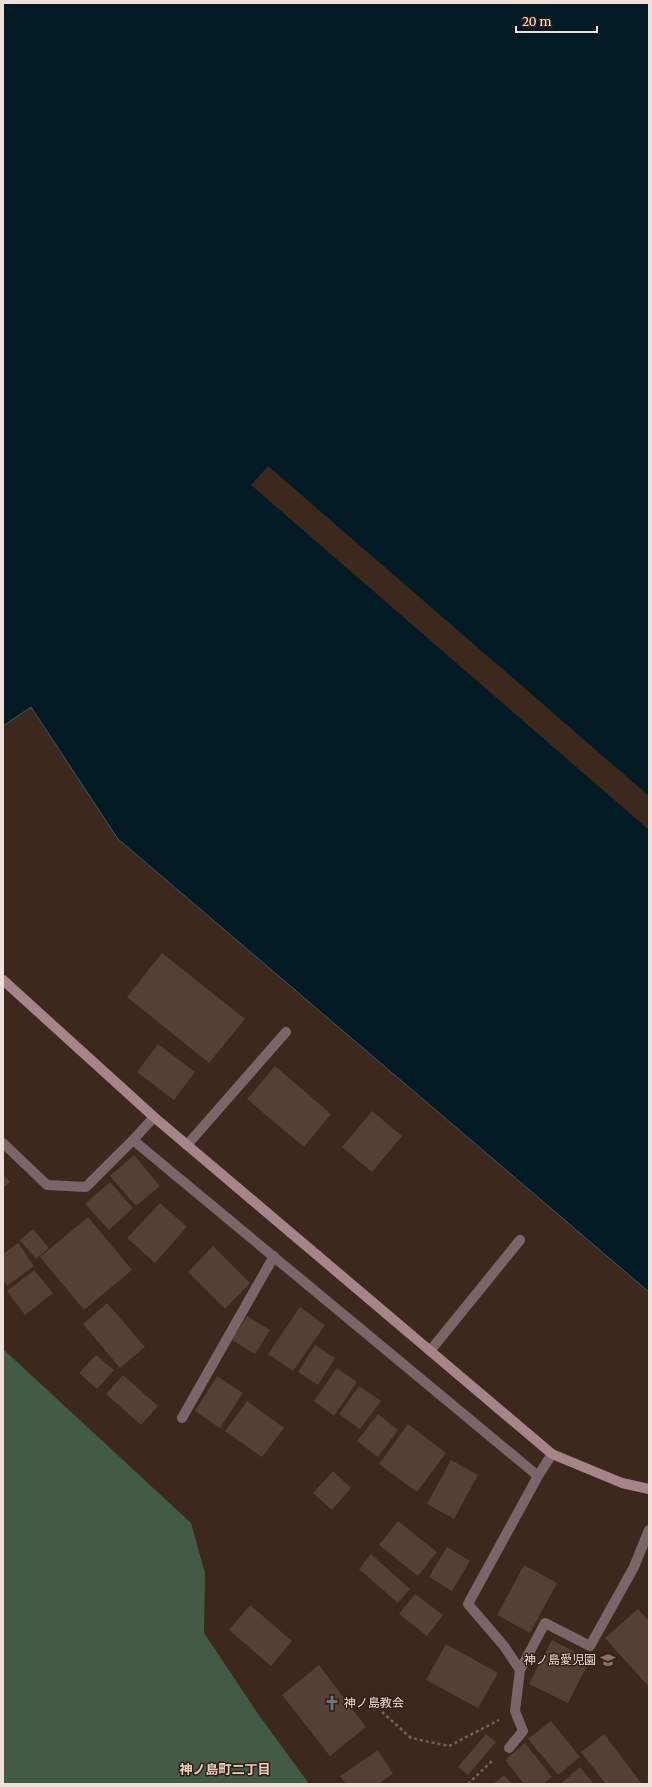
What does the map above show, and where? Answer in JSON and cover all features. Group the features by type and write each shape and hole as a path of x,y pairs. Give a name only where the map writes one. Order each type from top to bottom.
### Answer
{"street":[{"path":"3,980 154,1117 552,1454 622,1483 649,1489"},
{"path":"187,1145 286,1032"},
{"path":"3,1143 47,1185 86,1187 154,1117"},
{"path":"133,1140 538,1476"},
{"path":"430,1351 520,1240"},
{"path":"182,1418 274,1256"},
{"path":"520,1670 504,1646 468,1604 538,1476 552,1454"},
{"path":"509,1748 523,1731 515,1711 520,1670 545,1623 590,1646 634,1567 649,1530"}],"path":[{"path":"382,1712 411,1738 449,1746 515,1711"},
{"path":"468,1784 495,1758 509,1748"}],"green space":[{"path":"3,1349 191,1523 205,1573 204,1633 256,1711 309,1784 3,1784"}],"water":[{"path":"3,3 649,3 649,1292 118,839 31,707 3,726"}],"pier":[{"path":"268,466 649,796 649,830 251,485"}],"building":[{"path":"162,953 245,1019 209,1063 127,997"},
{"path":"158,1044 195,1072 174,1100 137,1072"},
{"path":"275,1066 331,1114 304,1147 247,1099"},
{"path":"372,1111 402,1136 372,1172 342,1147"},
{"path":"134,1155 160,1186 136,1206 110,1176"},
{"path":"3,1174 10,1182 3,1188"},
{"path":"110,1182 133,1208 109,1230 85,1204"},
{"path":"160,1203 187,1227 155,1263 127,1238"},
{"path":"88,1217 132,1270 84,1310 40,1257"},
{"path":"33,1229 49,1248 36,1259 20,1240"},
{"path":"18,1243 34,1266 7,1286 3,1280 3,1254"},
{"path":"213,1246 250,1283 225,1309 188,1272"},
{"path":"34,1270 53,1293 25,1315 7,1291"},
{"path":"107,1303 145,1347 120,1368 83,1324"},
{"path":"300,1307 325,1325 293,1371 268,1354"},
{"path":"247,1316 270,1330 255,1354 232,1340"},
{"path":"315,1345 335,1358 318,1385 298,1372"},
{"path":"96,1355 114,1370 97,1389 79,1373"},
{"path":"337,1368 357,1382 334,1416 314,1401"},
{"path":"123,1375 158,1406 141,1425 106,1394"},
{"path":"217,1376 243,1393 220,1428 195,1411"},
{"path":"359,1386 381,1401 360,1429 339,1414"},
{"path":"247,1401 284,1428 262,1457 225,1431"},
{"path":"378,1414 398,1430 378,1457 357,1441"},
{"path":"408,1424 446,1453 417,1492 379,1464"},
{"path":"451,1460 478,1475 454,1519 427,1504"},
{"path":"333,1471 351,1488 332,1510 313,1493"},
{"path":"398,1521 437,1552 418,1576 379,1545"},
{"path":"447,1547 470,1561 452,1591 429,1577"},
{"path":"371,1554 410,1589 398,1603 359,1569"},
{"path":"524,1565 557,1583 530,1633 497,1615"},
{"path":"415,1594 443,1615 427,1636 399,1614"},
{"path":"250,1605 292,1641 271,1666 229,1630"},
{"path":"638,1609 649,1621 649,1687 605,1638"},
{"path":"552,1640 590,1660 568,1703 529,1684"},
{"path":"446,1644 498,1673 478,1708 426,1680"},
{"path":"319,1665 366,1727 330,1756 282,1695"},
{"path":"551,1721 580,1757 558,1775 528,1739"},
{"path":"486,1734 496,1742 468,1775 458,1767"},
{"path":"604,1734 642,1784 606,1784 581,1752"},
{"path":"525,1743 552,1777 543,1784 524,1784 505,1760"},
{"path":"378,1750 393,1774 378,1784 346,1784 340,1776"},
{"path":"580,1767 594,1784 560,1784"},
{"path":"504,1775 512,1784 493,1784"}],"place":[{"name":"神ノ島愛児園","path":"608,1660"},
{"name":"神ノ島教会","path":"332,1703"}],"district":[{"name":"神ノ島町二丁目","path":"225,1769"}]}
